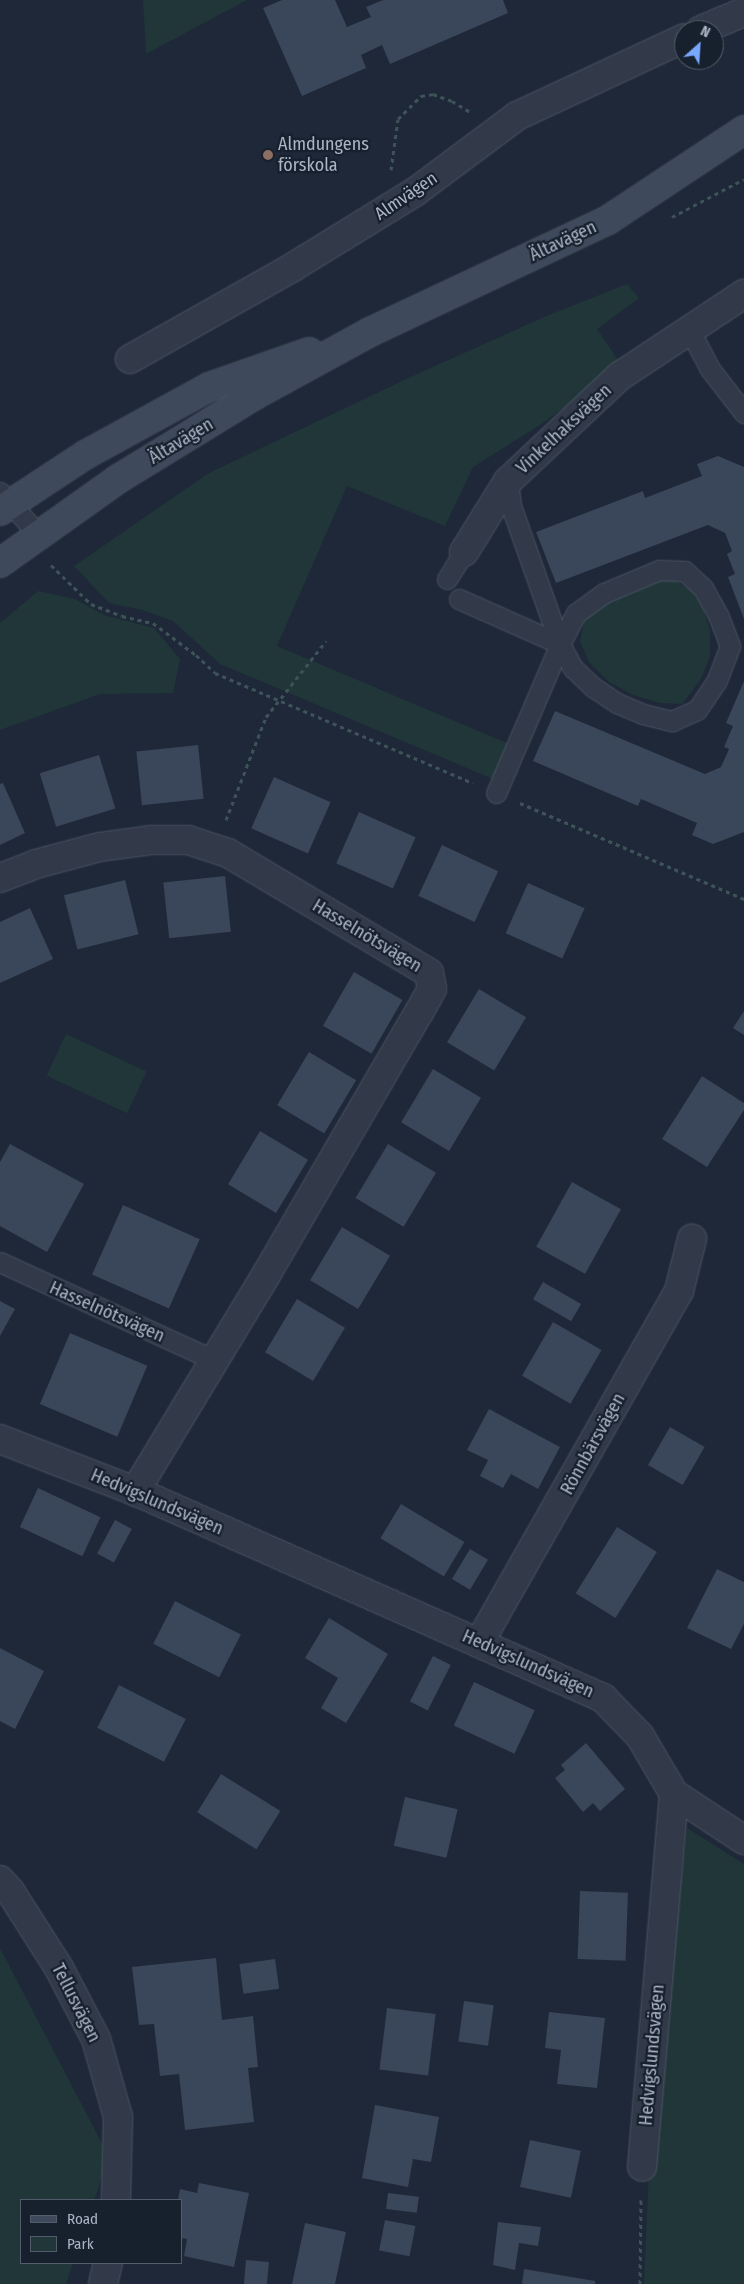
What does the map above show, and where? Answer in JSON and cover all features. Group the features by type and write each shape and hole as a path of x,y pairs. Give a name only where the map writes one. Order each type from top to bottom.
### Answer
{"main road":[{"name":"Ältavägen","path":"0,563 38,534 118,480 255,395 370,332 608,220 744,130"},
{"name":"Ältavägen","path":"3,502 209,387 370,332"}],"street":[{"path":"724,20 744,12"},
{"name":"Almvägen","path":"130,359 293,267 415,192 517,116 674,43"},
{"name":"Vinkelhaksvägen","path":"464,552 510,493 620,376 744,294"},
{"name":"Hasselnötsvägen","path":"0,878 36,864 100,847 151,840 188,840 228,853 429,973 432,989 135,1491"},
{"name":"Rönnbärsvägen","path":"479,1643 679,1291 692,1239"},
{"name":"Hedvigslundsvägen","path":"0,1439 135,1491 603,1698 640,1736 674,1794 642,2167"},
{"path":"674,1794 744,1840"},
{"name":"Tellusvägen","path":"0,1880 10,1892 59,1968 96,2039 118,2117 116,2199"},
{"path":"103,2284 108,2264"}],"lane":[{"path":"689,329 710,369 744,413"},
{"path":"496,793 560,644 576,613 604,593 659,570 685,571 703,588 737,646 697,710 672,721 644,714 617,703 593,687 573,668 560,644 510,493"},
{"path":"3,502 38,534"},
{"path":"447,579 464,552"},
{"path":"459,599 560,644"},
{"name":"Hasselnötsvägen","path":"0,1262 214,1360"}],"path":[{"path":"386,210 398,119 421,96 433,94 452,101 492,124 497,131"},
{"path":"668,219 744,179"},
{"path":"47,561 64,575 91,604 122,616 154,623 196,655 215,673 246,688 279,699 744,900"},
{"path":"214,848 266,717 326,641"},
{"path":"640,2284 642,2167"}],"green space":[{"path":"143,0 247,0 146,54"},
{"path":"627,284 639,298 597,329 622,366 543,423 473,467 445,526 347,486 277,646 509,744 493,779 220,664 173,621 142,610 109,603 74,566 209,473 417,374 549,315"},
{"path":"658,579 674,579 692,591 703,608 710,630 710,657 700,681 682,704 660,703 633,695 609,682 589,662 580,641 585,617 605,601"},
{"path":"38,591 75,599 104,615 154,628 180,659 173,693 100,694 0,730 0,623"},
{"path":"66,1034 147,1072 127,1113 47,1076"},
{"path":"687,1828 744,1864 744,2284 644,2284 649,2168"},
{"path":"0,1948 109,2157 94,2199 20,2199 20,2264 73,2264 66,2284 0,2284"}],"building":[{"path":"282,0 335,0 347,27 371,17 366,7 383,0 503,0 508,13 390,64 382,45 361,55 366,68 302,96 263,8"},
{"path":"718,456 744,467 744,619 728,577 735,574 727,554 732,551 725,533 708,525 556,583 536,532 643,491 645,498 702,476 697,464"},
{"path":"744,681 744,832 713,844 692,835 697,823 641,799 638,806 533,761 555,711 705,774 721,767 729,749 724,747 733,726 726,723"},
{"path":"198,745 204,799 142,805 136,751"},
{"path":"99,755 115,809 56,827 40,773"},
{"path":"274,777 331,802 308,853 251,828"},
{"path":"3,783 25,833 0,845 0,784"},
{"path":"359,812 416,837 393,888 336,863"},
{"path":"442,845 498,871 475,922 418,896"},
{"path":"225,876 231,932 169,938 163,882"},
{"path":"125,880 139,934 77,950 64,895"},
{"path":"528,883 585,908 562,958 506,933"},
{"path":"30,908 53,959 0,983 0,922"},
{"path":"354,972 402,1000 371,1054 323,1026"},
{"path":"479,989 526,1017 494,1070 447,1042"},
{"path":"744,1011 744,1035 733,1028"},
{"path":"309,1052 356,1080 324,1133 277,1105"},
{"path":"433,1069 481,1098 449,1151 401,1122"},
{"path":"702,1076 744,1103 744,1110 707,1167 662,1139"},
{"path":"260,1131 308,1160 276,1213 228,1184"},
{"path":"10,1144 84,1184 47,1252 0,1226 0,1162"},
{"path":"388,1144 436,1173 404,1227 356,1198"},
{"path":"572,1182 621,1209 585,1274 536,1247"},
{"path":"123,1205 200,1239 169,1309 92,1274"},
{"path":"342,1227 390,1256 358,1309 310,1280"},
{"path":"543,1282 581,1304 571,1321 533,1299"},
{"path":"297,1299 345,1328 313,1381 265,1352"},
{"path":"0,1301 15,1309 0,1336"},
{"path":"553,1322 601,1350 570,1404 522,1376"},
{"path":"70,1333 147,1366 117,1437 40,1404"},
{"path":"489,1409 560,1447 538,1489 511,1474 503,1488 480,1476 488,1460 467,1450"},
{"path":"670,1427 705,1447 683,1485 648,1465"},
{"path":"38,1488 101,1517 82,1556 20,1527"},
{"path":"401,1504 464,1542 444,1576 380,1538"},
{"path":"115,1520 132,1529 114,1562 97,1554"},
{"path":"617,1527 657,1552 616,1618 576,1593"},
{"path":"470,1549 488,1560 470,1590 452,1579"},
{"path":"717,1569 744,1582 744,1624 731,1649 687,1628"},
{"path":"175,1601 241,1635 219,1677 153,1644"},
{"path":"329,1618 388,1654 346,1723 321,1708 338,1678 305,1658"},
{"path":"0,1648 44,1671 15,1729 0,1721"},
{"path":"433,1656 451,1665 428,1711 410,1701"},
{"path":"474,1682 535,1710 514,1754 454,1726"},
{"path":"119,1685 186,1719 164,1762 97,1728"},
{"path":"586,1743 625,1789 600,1811 593,1803 583,1812 555,1778 565,1770 561,1765"},
{"path":"221,1774 280,1811 257,1849 197,1812"},
{"path":"405,1797 458,1809 446,1858 394,1846"},
{"path":"580,1891 628,1893 626,1961 578,1959"},
{"path":"216,1958 222,2020 253,2016 258,2067 248,2068 254,2122 185,2130 179,2074 160,2076 154,2024 139,2025 132,1967"},
{"path":"275,1959 279,1989 244,1994 239,1964"},
{"path":"464,2001 494,2005 488,2046 458,2042"},
{"path":"387,2008 436,2014 428,2076 379,2070"},
{"path":"549,2012 605,2018 597,2088 557,2084 561,2050 545,2048"},
{"path":"375,2105 439,2117 431,2162 413,2159 408,2187 362,2178"},
{"path":"530,2140 581,2151 571,2198 520,2187"},
{"path":"199,2183 249,2193 234,2267 184,2256 187,2239 182,2238 182,2199 178,2199 180,2189 197,2193"},
{"path":"388,2193 419,2197 417,2213 386,2209"},
{"path":"385,2220 415,2226 410,2256 379,2250"},
{"path":"498,2222 541,2227 538,2246 519,2243 515,2270 493,2265"},
{"path":"305,2223 346,2232 335,2284 292,2284"},
{"path":"246,2260 269,2262 267,2284 244,2284"},
{"path":"524,2269 595,2281 595,2284 522,2284"}],"place":[{"name":"Almdungens förskola","path":"268,155"}]}
